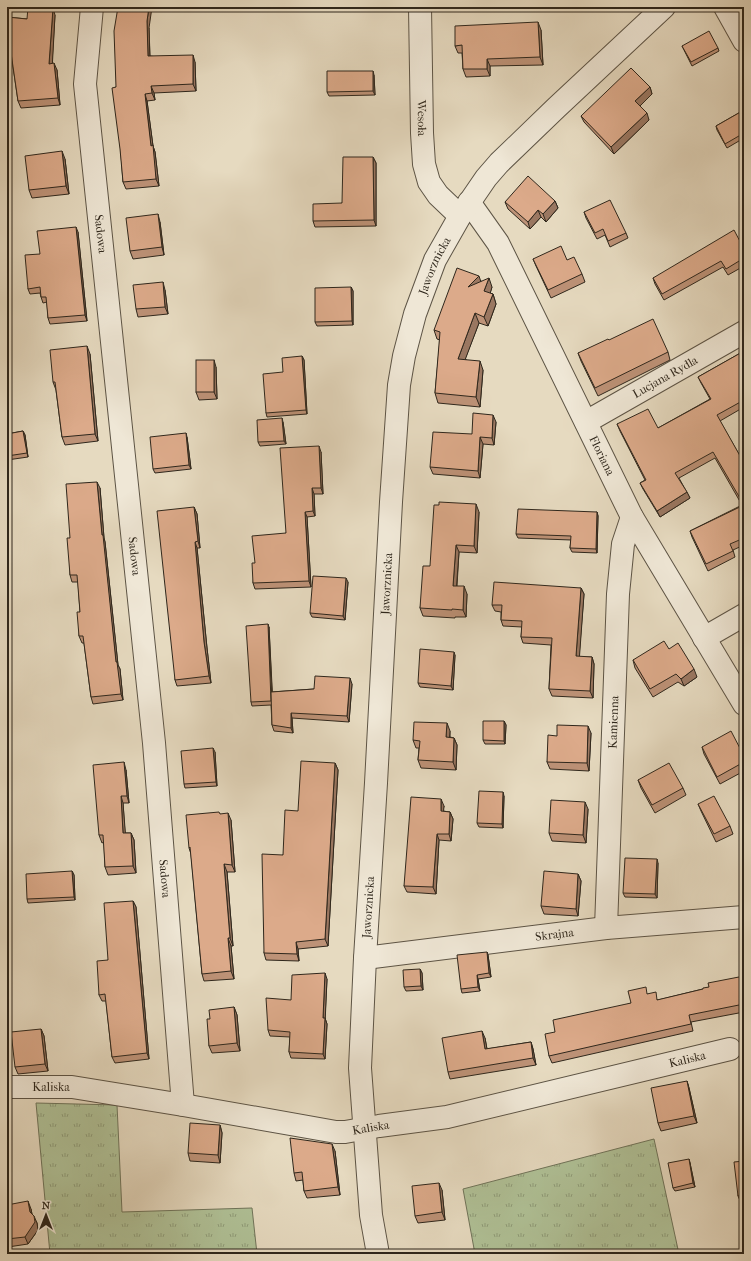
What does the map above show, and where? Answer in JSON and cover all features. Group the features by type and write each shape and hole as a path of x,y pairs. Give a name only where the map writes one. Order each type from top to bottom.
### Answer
{"street":[{"name":"Sadowa","path":"92,7 85,84 154,743 183,1105"},
{"name":"Wesoła","path":"420,7 422,133 424,164 429,182 438,195 464,209"},
{"name":"Jaworznicka","path":"378,1254 372,1215 360,1068 391,502 399,385 404,356 421,294 435,260 464,209 486,178 499,163 664,7"},
{"path":"725,7 744,40"},
{"name":"Floriana","path":"464,209 498,243 632,517 744,704"},
{"name":"Lucjana Rydla","path":"586,422 744,332"},
{"name":"Kamienna","path":"606,928 618,594 623,544 632,517"},
{"path":"704,638 744,616"},
{"name":"Skrajna","path":"365,958 606,928 744,917"},
{"name":"Kaliska","path":"7,1088 72,1088 183,1105 336,1132 345,1132 447,1117 730,1049"}],"green space":[{"path":"36,1103 117,1105 122,1212 252,1208 257,1254 50,1254"},
{"path":"654,1139 679,1254 475,1254 463,1189"}],"building":[{"path":"28,7 53,8 49,64 54,63 58,98 18,101 10,46 7,45 7,17 27,19"},
{"path":"118,7 149,7 147,21 148,56 193,55 193,84 151,86 152,93 145,94 151,146 153,145 156,179 123,182 112,88 116,87 114,31"},
{"path":"538,22 540,57 487,59 487,69 463,69 462,45 455,46 455,26"},
{"path":"709,31 718,48 691,62 682,46"},
{"path":"631,68 650,87 635,101 647,113 611,147 581,116"},
{"path":"327,71 373,71 373,91 327,92"},
{"path":"744,110 744,133 725,144 716,126"},
{"path":"62,151 66,186 29,190 25,156"},
{"path":"343,157 373,157 374,220 313,221 313,204 342,203"},
{"path":"528,176 555,201 543,214 538,210 528,222 505,202"},
{"path":"610,200 626,233 608,241 603,229 595,233 584,212"},
{"path":"158,214 162,247 130,251 126,218"},
{"path":"76,227 85,315 48,318 46,297 41,297 40,287 28,289 25,255 40,254 37,231"},
{"path":"734,230 744,249 744,258 726,269 721,261 662,294 653,278"},
{"path":"561,246 567,260 574,257 582,274 548,290 533,259"},
{"path":"457,268 479,276 468,287 489,278 484,291 493,294 484,317 475,313 458,359 480,361 476,397 435,393 440,332 434,330"},
{"path":"163,282 165,307 136,309 133,285"},
{"path":"351,287 352,321 315,322 315,288"},
{"path":"653,319 668,352 595,388 578,353"},
{"path":"87,346 95,434 62,437 55,382 53,382 50,350"},
{"path":"744,351 744,400 717,415 744,463 744,505 713,452 675,473 687,492 657,511 640,483 646,480 617,424 648,409 658,428 711,399 698,377"},
{"path":"302,356 306,410 266,413 263,374 283,372 282,358"},
{"path":"196,360 214,360 214,392 196,392"},
{"path":"473,413 493,415 492,438 480,437 478,471 430,467 433,432 472,434"},
{"path":"282,418 284,441 258,442 257,420"},
{"path":"23,431 27,453 7,456 7,434"},
{"path":"186,433 189,465 153,469 150,437"},
{"path":"319,446 321,488 312,488 313,511 305,512 309,581 253,583 252,563 255,563 252,536 286,533 280,448"},
{"path":"97,482 116,662 121,694 91,697 83,636 79,636 77,612 80,612 77,575 70,575 67,538 70,538 66,484"},
{"path":"439,502 476,504 474,546 456,545 453,586 464,586 463,610 420,608 423,566 430,566 434,505 439,505"},
{"path":"744,505 744,538 730,544 733,551 706,564 690,531"},
{"path":"194,507 198,541 195,542 204,642 209,676 175,680 157,511"},
{"path":"518,509 597,512 596,549 570,548 571,536 516,534"},
{"path":"313,576 346,578 343,616 310,613"},
{"path":"494,582 581,588 576,656 592,657 590,691 549,689 552,638 521,637 522,621 501,620 502,605 492,605"},
{"path":"268,624 271,701 251,702 246,626"},
{"path":"664,641 669,649 678,643 694,669 681,679 676,674 650,689 633,660"},
{"path":"420,649 454,652 451,686 418,683"},
{"path":"315,676 350,678 347,716 291,713 291,728 272,725 271,692 314,689"},
{"path":"483,721 504,721 504,741 483,740"},
{"path":"414,722 447,723 446,737 454,738 453,762 418,760 420,741 413,740"},
{"path":"557,725 588,726 587,763 547,762 548,735 557,736"},
{"path":"731,731 744,756 744,762 717,777 702,747"},
{"path":"213,748 216,782 184,784 181,751"},
{"path":"301,761 335,763 325,939 296,942 297,954 264,953 262,854 283,855 285,810 298,811"},
{"path":"124,762 127,796 121,796 123,833 131,833 133,866 105,867 103,835 99,835 93,765"},
{"path":"669,763 683,788 652,805 638,780"},
{"path":"479,791 503,792 502,824 477,823"},
{"path":"714,796 730,826 714,834 698,804"},
{"path":"411,797 441,799 441,811 450,812 449,834 437,834 433,887 404,886"},
{"path":"551,800 585,802 583,835 549,833"},
{"path":"219,812 220,814 228,813 232,865 224,864 231,971 202,974 186,815"},
{"path":"625,858 657,859 655,894 623,893"},
{"path":"72,871 74,897 27,899 26,874"},
{"path":"544,871 578,874 576,909 541,906"},
{"path":"133,901 147,1053 112,1057 105,994 99,995 97,961 108,960 104,903"},
{"path":"487,952 489,973 477,975 478,987 461,989 457,955"},
{"path":"420,969 421,986 404,987 403,970"},
{"path":"325,973 323,1054 289,1052 290,1032 268,1030 266,998 291,1000 292,975"},
{"path":"744,976 744,1004 689,1015 691,1024 549,1056 545,1034 555,1032 553,1020 631,1003 628,991 646,987 647,994 656,992 657,1000 709,987 708,983"},
{"path":"234,1007 237,1043 209,1046 207,1019 210,1019 209,1010"},
{"path":"41,1029 45,1064 15,1067 11,1032"},
{"path":"482,1031 485,1049 531,1042 533,1058 448,1072 442,1038"},
{"path":"687,1081 694,1116 658,1123 651,1088"},
{"path":"190,1123 220,1125 218,1155 188,1153"},
{"path":"290,1138 332,1144 338,1187 304,1191 302,1172 294,1173"},
{"path":"689,1159 693,1183 673,1188 668,1163"},
{"path":"744,1161 744,1195 738,1196 734,1162"},
{"path":"439,1183 442,1212 415,1216 412,1186"},
{"path":"28,1201 30,1212 34,1216 35,1222 25,1237 7,1239 7,1205"}]}
